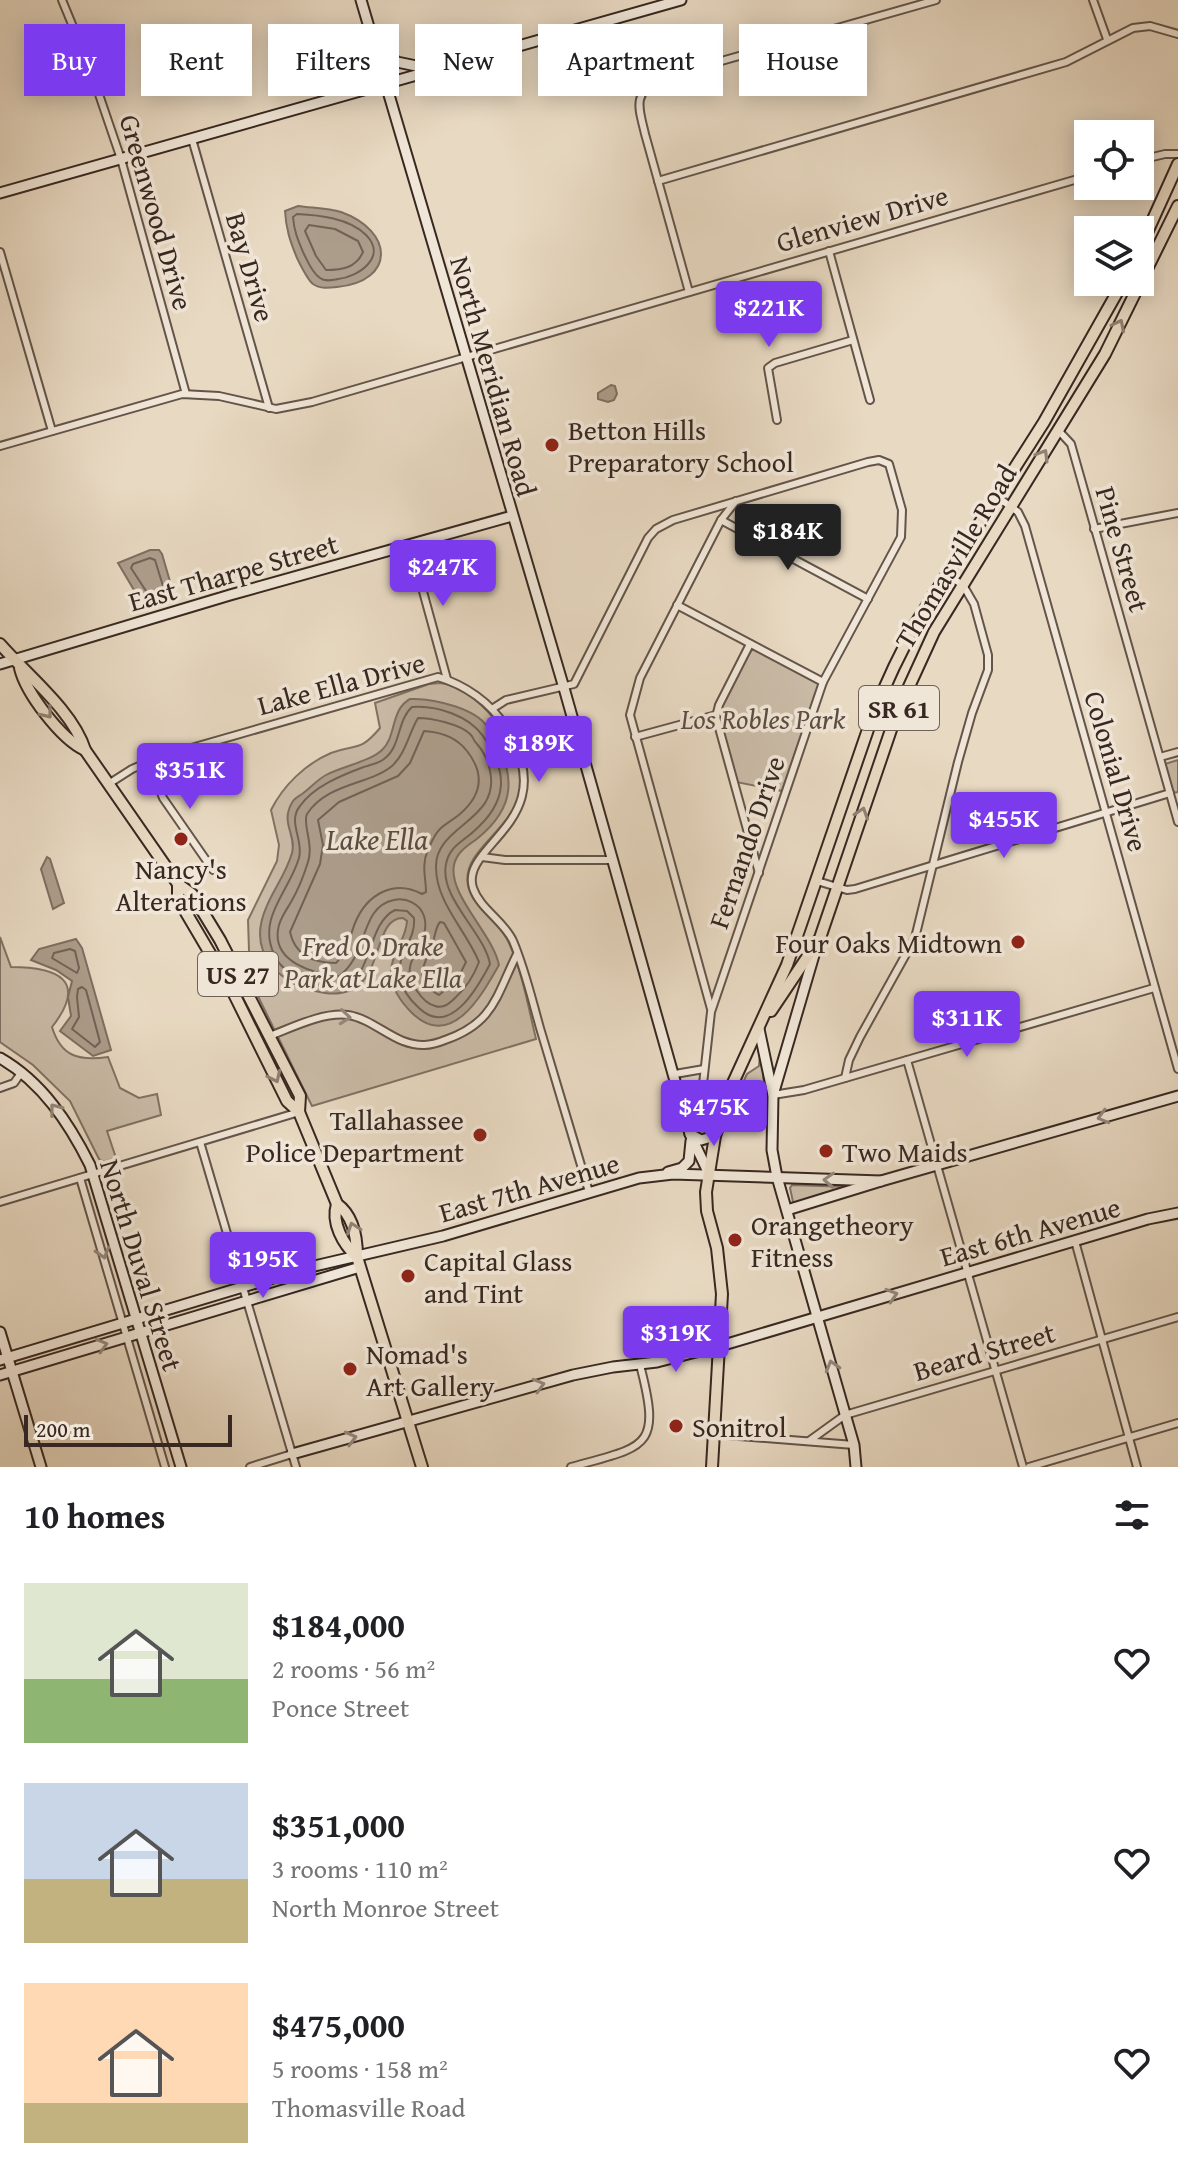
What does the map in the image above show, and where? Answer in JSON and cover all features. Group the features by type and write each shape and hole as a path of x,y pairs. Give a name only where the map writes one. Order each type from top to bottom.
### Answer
{"main road":[{"path":"1154,217 1178,164"},
{"name":"Thomasville Road","path":"759,1029 820,938 873,779 916,669 963,585 1105,354 1178,206"},
{"path":"1154,233 1163,237"},
{"name":"Thomasville Road","path":"712,1467 722,1294 710,1176 715,1136 733,1083 787,965 875,709 894,667 916,623 1051,410 1115,296"},
{"path":"1089,344 1105,354"},
{"path":"1051,410 1066,417"},
{"name":"US 27","path":"0,644 17,664 24,685 71,744 85,750 178,884 192,894 300,1096 299,1112"},
{"path":"853,774 873,779"},
{"name":"US 27","path":"178,884 178,899 205,941 287,1101 299,1112 337,1204 347,1211 357,1241 359,1262 422,1467"},
{"path":"257,1039 270,1036"}],"street":[{"name":"Greenwood Drive","path":"62,0 90,68 121,159 186,394"},
{"name":"North Meridian Road","path":"361,0 368,24"},
{"path":"522,45 681,0"},
{"path":"689,292 639,108 644,89 658,79 936,0"},
{"path":"1093,0 1107,39"},
{"path":"658,181 1066,62 1123,31 1145,25 1178,34"},
{"path":"0,193 339,96"},
{"name":"North Meridian Road","path":"388,96 564,688 690,1131 710,1176"},
{"name":"Bay Drive","path":"192,138 269,408"},
{"path":"1154,157 1178,154"},
{"name":"Glenview Drive","path":"0,446 186,394 219,396 269,408 288,408 1074,180"},
{"path":"829,251 870,400"},
{"path":"0,252 52,431"},
{"path":"777,420 768,368 775,363 853,340"},
{"name":"Pine Street","path":"1058,430 1071,444 1178,822"},
{"name":"Fernando Drive","path":"690,1131 701,1102 711,1012 823,682 893,555 903,527 893,474 885,460 868,462 737,500"},
{"name":"Colonial Drive","path":"996,496 1018,512 1025,526 1178,1069"},
{"path":"711,1012 630,715 634,693 677,605 721,520 737,500"},
{"path":"492,709 506,700 574,684 654,531 673,520 737,500"},
{"path":"1094,529 1178,513"},
{"name":"East Tharpe Street","path":"0,664 17,664 512,516"},
{"path":"721,520 868,599"},
{"path":"410,544 447,679"},
{"path":"845,1078 849,1060 860,1037 915,938 972,713 988,670 988,655 974,604 963,585 946,575"},
{"path":"677,605 823,682"},
{"path":"750,644 716,715 759,873"},
{"name":"Lake Ella Drive","path":"110,783 149,762 438,677 465,687 492,709 518,749 524,778 516,813 473,871 474,892 509,933 589,1192"},
{"path":"635,737 716,715"},
{"path":"1160,757 1178,752"},
{"path":"149,762 163,798 213,870"},
{"path":"817,881 855,889 1170,793"},
{"path":"482,857 505,860 613,860"},
{"path":"773,1095 820,938"},
{"path":"270,1036 328,1016 346,1015 363,1020 412,1045 434,1044 469,1030 484,1019 517,954"},
{"path":"773,1095 804,1090 1154,988"},
{"path":"759,1029 773,1095 772,1150 777,1177 854,1445 856,1467"},
{"name":"North Duval Street","path":"0,1058 21,1073 59,1112 76,1138 93,1174 181,1467"},
{"path":"907,1060 1026,1467 1178,1423"},
{"path":"675,1074 704,1069"},
{"path":"0,1088 14,1083 21,1073"},
{"name":"East 7th Avenue","path":"787,1210 1178,1096"},
{"path":"0,1202 299,1112"},
{"path":"690,1131 701,1140 715,1136"},
{"path":"661,1174 682,1168 689,1161 692,1150 690,1131"},
{"path":"200,1142 296,1467"},
{"name":"East 7th Avenue","path":"0,1375 248,1302 443,1236 661,1174 881,1181"},
{"name":"North Duval Street","path":"80,1178 165,1467"},
{"name":"East 6th Avenue","path":"292,1454 571,1376 640,1365 720,1345 1148,1219 1178,1213"},
{"path":"1075,1241 1137,1467"},
{"name":"East 7th Avenue","path":"4,1359 306,1268 359,1262"},
{"path":"306,1268 310,1281"},
{"name":"Beard Street","path":"809,1441 845,1415 1178,1317"},
{"path":"0,1332 4,1359 11,1371 41,1467"},
{"path":"54,1344 58,1358"},
{"path":"571,1467 627,1452 644,1437 651,1421 651,1408 640,1365"},
{"path":"714,1434 854,1445"},
{"path":"250,1467 292,1454"}],"green space":[{"name":"Los Robles Park","path":"752,650 819,684 782,791 736,782 720,728 720,711 745,658"},
{"name":"Lake Ella","path":"441,683 464,692 484,707 515,753 521,780 517,801 469,867 468,885 479,907 507,939 517,963 536,1039 312,1106 250,980 248,920 277,861 279,845 271,810 288,784 312,763 331,753 362,744 373,736 380,728 375,703 429,684"},
{"path":"1178,760 1178,792 1173,793 1165,764"},
{"path":"0,937 11,967 42,970 63,979 68,998 52,1027 66,1051 80,1057 108,1057 120,1088 139,1098 157,1094 161,1115 107,1131 116,1158 103,1162 99,1159 70,1101 33,1065 0,1042"},
{"path":"760,1054 765,1105 727,1117 747,1074 759,1066"},
{"path":"792,1185 851,1187 797,1203 793,1202"}],"water":[{"path":"298,206 341,212 358,220 379,242 381,254 378,266 356,283 337,287 313,284 297,258 287,229 285,211"},
{"path":"611,385 615,386 617,394 614,400 598,399 598,393"},
{"path":"150,550 159,550 162,554 172,599 144,607 118,563"},
{"name":"Lake Ella","path":"410,699 456,706 477,717 495,734 508,777 506,802 500,814 491,826 460,852 454,865 458,889 489,941 499,965 464,1014 440,1026 426,1023 412,1013 393,985 391,967 406,928 407,921 403,918 392,922 385,931 369,973 359,985 345,992 325,993 294,984 272,966 264,954 261,940 266,908 292,853 288,816 293,801 326,775 382,750 390,738 399,710"},
{"path":"47,857 64,903 53,909 41,869"},
{"path":"76,939 82,948 111,1050 93,1056 60,1031 71,1016 68,997 72,981 56,970 31,960 39,949"}],"place":[{"name":"Betton Hills Preparatory School","path":"552,445"},
{"name":"Nancy's Alterations","path":"181,839"},
{"name":"Four Oaks Midtown","path":"1018,942"},
{"name":"Tallahassee Police Department","path":"480,1135"},
{"name":"Two Maids","path":"826,1151"},
{"name":"Orangetheory Fitness","path":"735,1240"},
{"name":"Capital Glass and Tint","path":"408,1276"},
{"name":"Nomad's Art Gallery","path":"350,1369"},
{"name":"Sonitrol","path":"676,1426"}],"park label":[{"name":"Fred O. Drake Park at Lake Ella","path":"373,961"}]}
